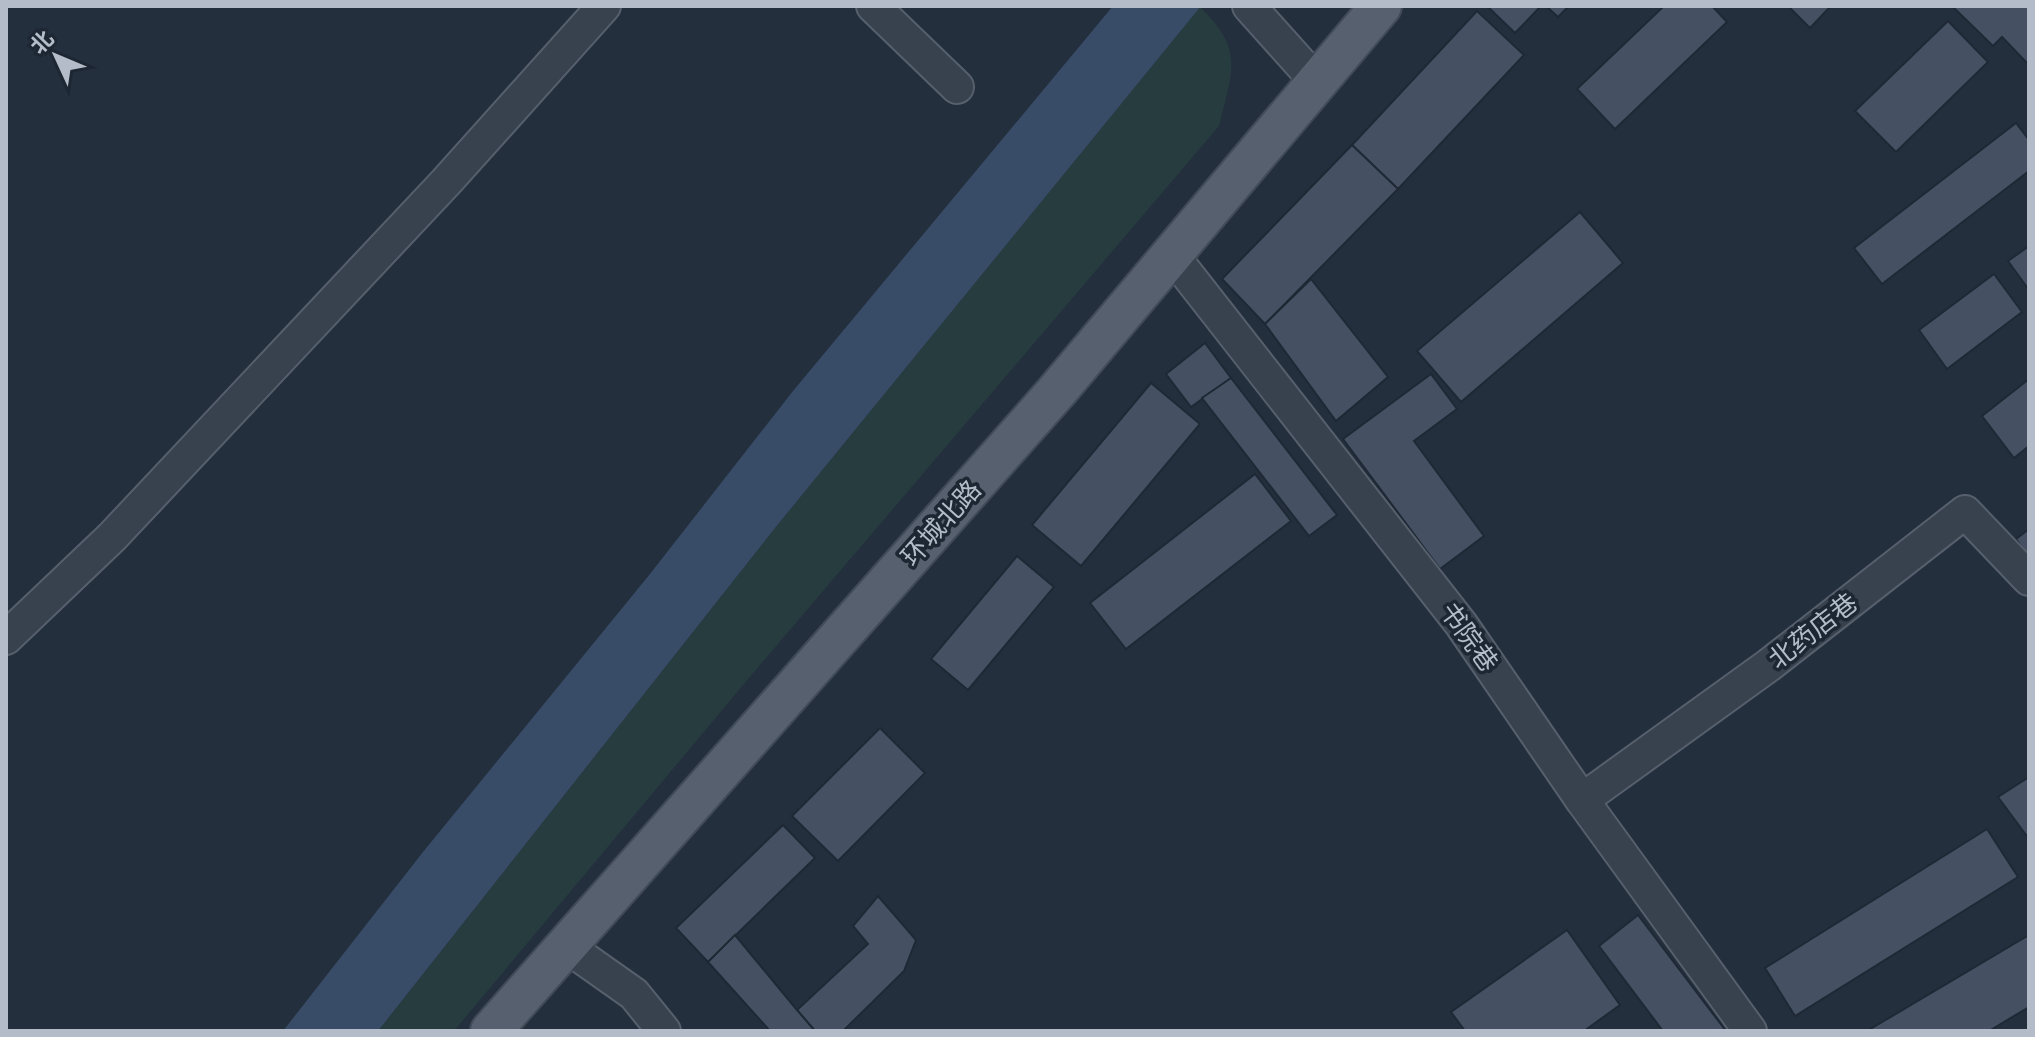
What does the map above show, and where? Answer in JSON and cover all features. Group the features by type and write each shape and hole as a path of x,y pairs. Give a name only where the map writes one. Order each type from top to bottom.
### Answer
{"main road":[{"name":"环城北路","path":"491,1031 1057,391 1381,6"}],"street":[{"path":"6,638 144,502 446,182 604,6"},
{"path":"873,6 957,87"},
{"path":"1249,6 1317,82"},
{"name":"书院巷","path":"1172,255 1461,624 1582,800 1750,1031"},
{"name":"北药店巷","path":"1582,800 1769,665 1965,512 2029,579"},
{"path":"566,946 634,994 664,1031"}],"green space":[{"path":"1200,7 1224,36 1229,49 1231,76 1219,126 743,685 454,1031 378,1031 775,528"}],"water":[{"path":"1113,6 1201,6 775,528 378,1031 283,1031 793,391"}],"building":[{"path":"1487,6 1541,6 1515,33"},
{"path":"1546,6 1569,6 1558,17"},
{"path":"1664,6 1712,6 1727,22 1615,129 1577,89"},
{"path":"1788,6 1831,6 1810,28"},
{"path":"2029,6 2028,64 2002,37 1993,46 1953,7"},
{"path":"1477,11 1524,55 1398,189 1352,145"},
{"path":"1948,21 1988,62 1896,152 1855,111"},
{"path":"2016,123 2029,140 2029,171 1882,284 1854,248"},
{"path":"1352,145 1398,189 1265,324 1222,279"},
{"path":"1580,212 1623,263 1461,402 1417,351"},
{"path":"2029,246 2029,290 2008,261"},
{"path":"1994,274 2022,312 1947,369 1919,330"},
{"path":"1311,279 1388,377 1336,421 1265,324"},
{"path":"1205,343 1231,378 1191,407 1166,374"},
{"path":"1431,374 1457,409 1414,441 1484,536 1440,569 1343,439"},
{"path":"1231,378 1337,515 1309,536 1202,398"},
{"path":"2029,379 2029,446 2014,458 1982,416"},
{"path":"1151,383 1200,424 1081,566 1032,525"},
{"path":"1255,474 1291,521 1126,649 1090,603"},
{"path":"2029,529 2029,558 2016,539"},
{"path":"1017,556 1054,587 968,690 931,659"},
{"path":"880,728 925,773 838,861 792,816"},
{"path":"2029,777 2029,839 1998,797"},
{"path":"783,825 815,858 708,962 676,928"},
{"path":"1987,829 2018,877 1795,1016 1765,968"},
{"path":"878,896 916,940 904,971 843,1031 815,1031 797,1010 868,944 853,926"},
{"path":"1638,915 1726,1031 1663,1031 1599,946"},
{"path":"1567,930 1620,1005 1584,1031 1465,1031 1451,1012"},
{"path":"735,935 815,1031 770,1031 708,962"},
{"path":"2029,935 2029,1007 1989,1031 1867,1031"}]}
